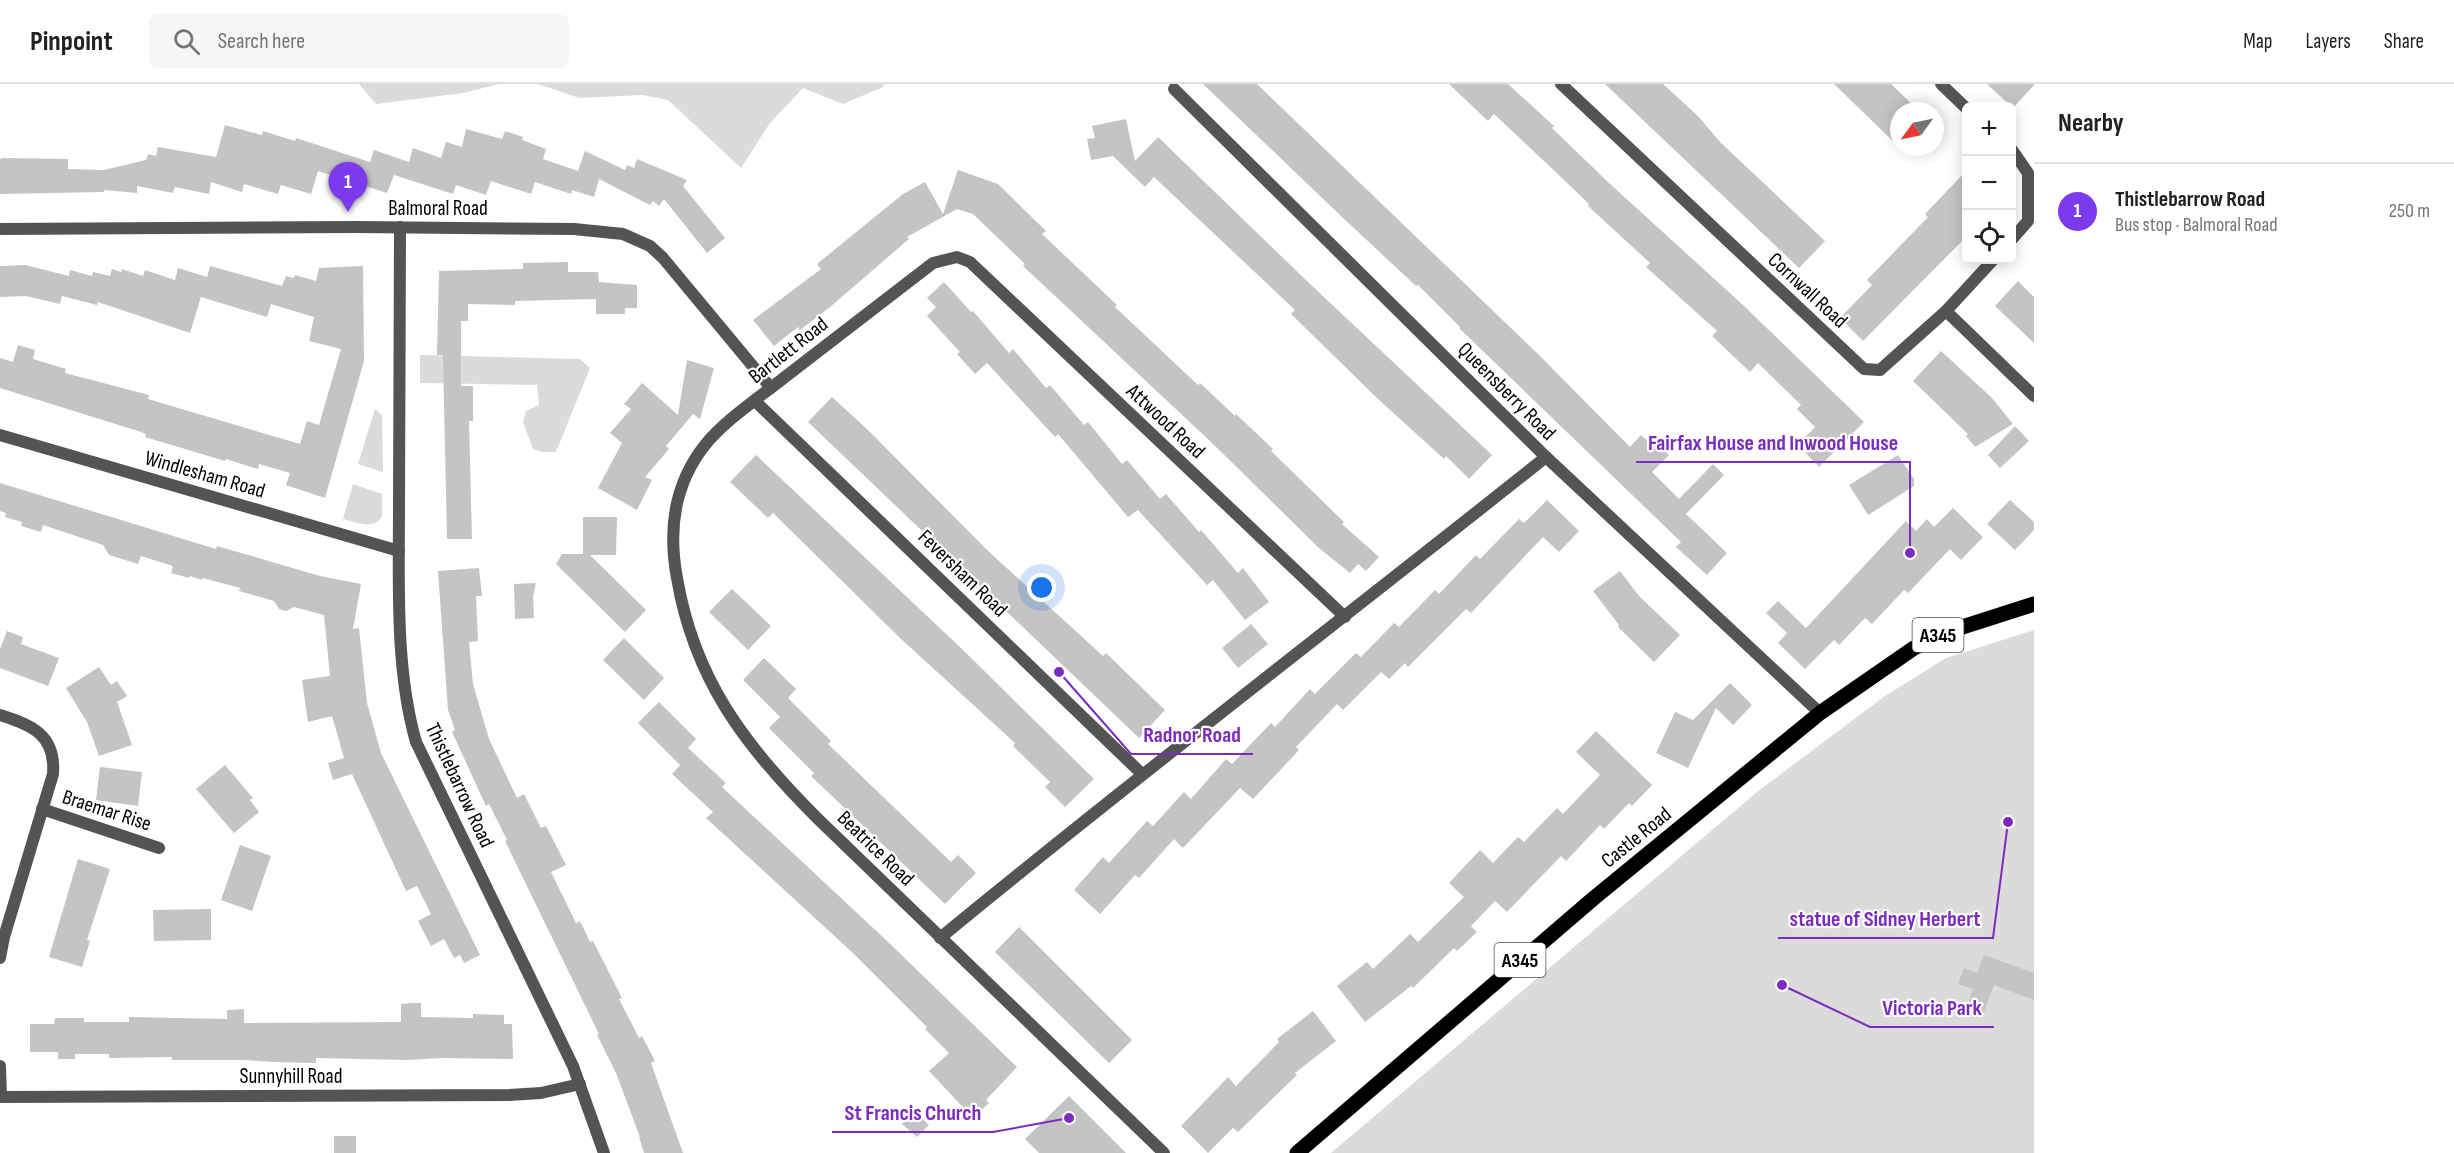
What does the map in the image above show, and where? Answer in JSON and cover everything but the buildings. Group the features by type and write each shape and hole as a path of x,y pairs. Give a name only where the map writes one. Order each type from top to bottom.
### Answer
{"main road":[{"name":"Castle Road","path":"1297,1153 1585,905 1820,713 1894,660 1924,642 1975,622 2034,604"}],"street":[{"name":"Cornwall Road","path":"1561,84 1864,369 1880,370 1946,312 1989,264"},
{"path":"1941,84 1962,104"},
{"name":"Queensberry Road","path":"1174,88 1546,457 1820,713"},
{"path":"2016,156 2028,173 2028,221 2016,234"},
{"name":"Balmoral Road","path":"0,229 400,227 574,229 609,232 635,238 650,246 677,273 771,388"},
{"name":"Thistlebarrow Road","path":"400,227 399,551 403,678 407,710 416,742 580,1084 604,1153"},
{"name":"Bartlett Road","path":"676,507 693,463 706,444 771,388 933,263 957,257"},
{"name":"Attwood Road","path":"957,257 970,262 1345,617"},
{"path":"1946,312 2034,396"},
{"name":"Feversham Road","path":"756,401 1143,774"},
{"name":"Windlesham Road","path":"0,435 399,551"},
{"path":"940,938 1143,774 1546,457"},
{"name":"Beatrice Road","path":"676,507 672,551 682,607 700,663 733,720 778,780 1164,1153"},
{"name":"Braemar Rise","path":"0,716 23,722 38,731 48,744 54,759 53,774 4,937 0,958"},
{"name":"Braemar Rise","path":"42,810 159,848"},
{"path":"0,1066 0,1097"},
{"name":"Sunnyhill Road","path":"0,1097 509,1095 541,1093 580,1084"}],"shaded area":[{"path":"359,84 499,84 463,93 376,104"},
{"path":"538,84 885,84 883,87 843,104 803,88 770,123 741,168 668,100 643,95 579,98"},
{"path":"420,355 580,359 590,368 556,452 542,452 533,449 523,422 526,411 539,405 537,385 420,383"},
{"path":"375,409 382,415 383,472 358,464"},
{"path":"353,484 382,494 382,516 379,521 364,524 343,519"},
{"path":"2034,630 2034,1153 1331,1153 1757,792 1885,696 1946,658"}],"place":[{"name":"Thistlebarrow Road","path":"348,212"},
{"name":"Fairfax House and Inwood House","path":"1910,553"},
{"name":"Radnor Road","path":"1059,672"},
{"name":"statue of Sidney Herbert","path":"2008,822"},
{"name":"Victoria Park","path":"1782,985"},
{"name":"St Francis Church","path":"1069,1118"}]}
